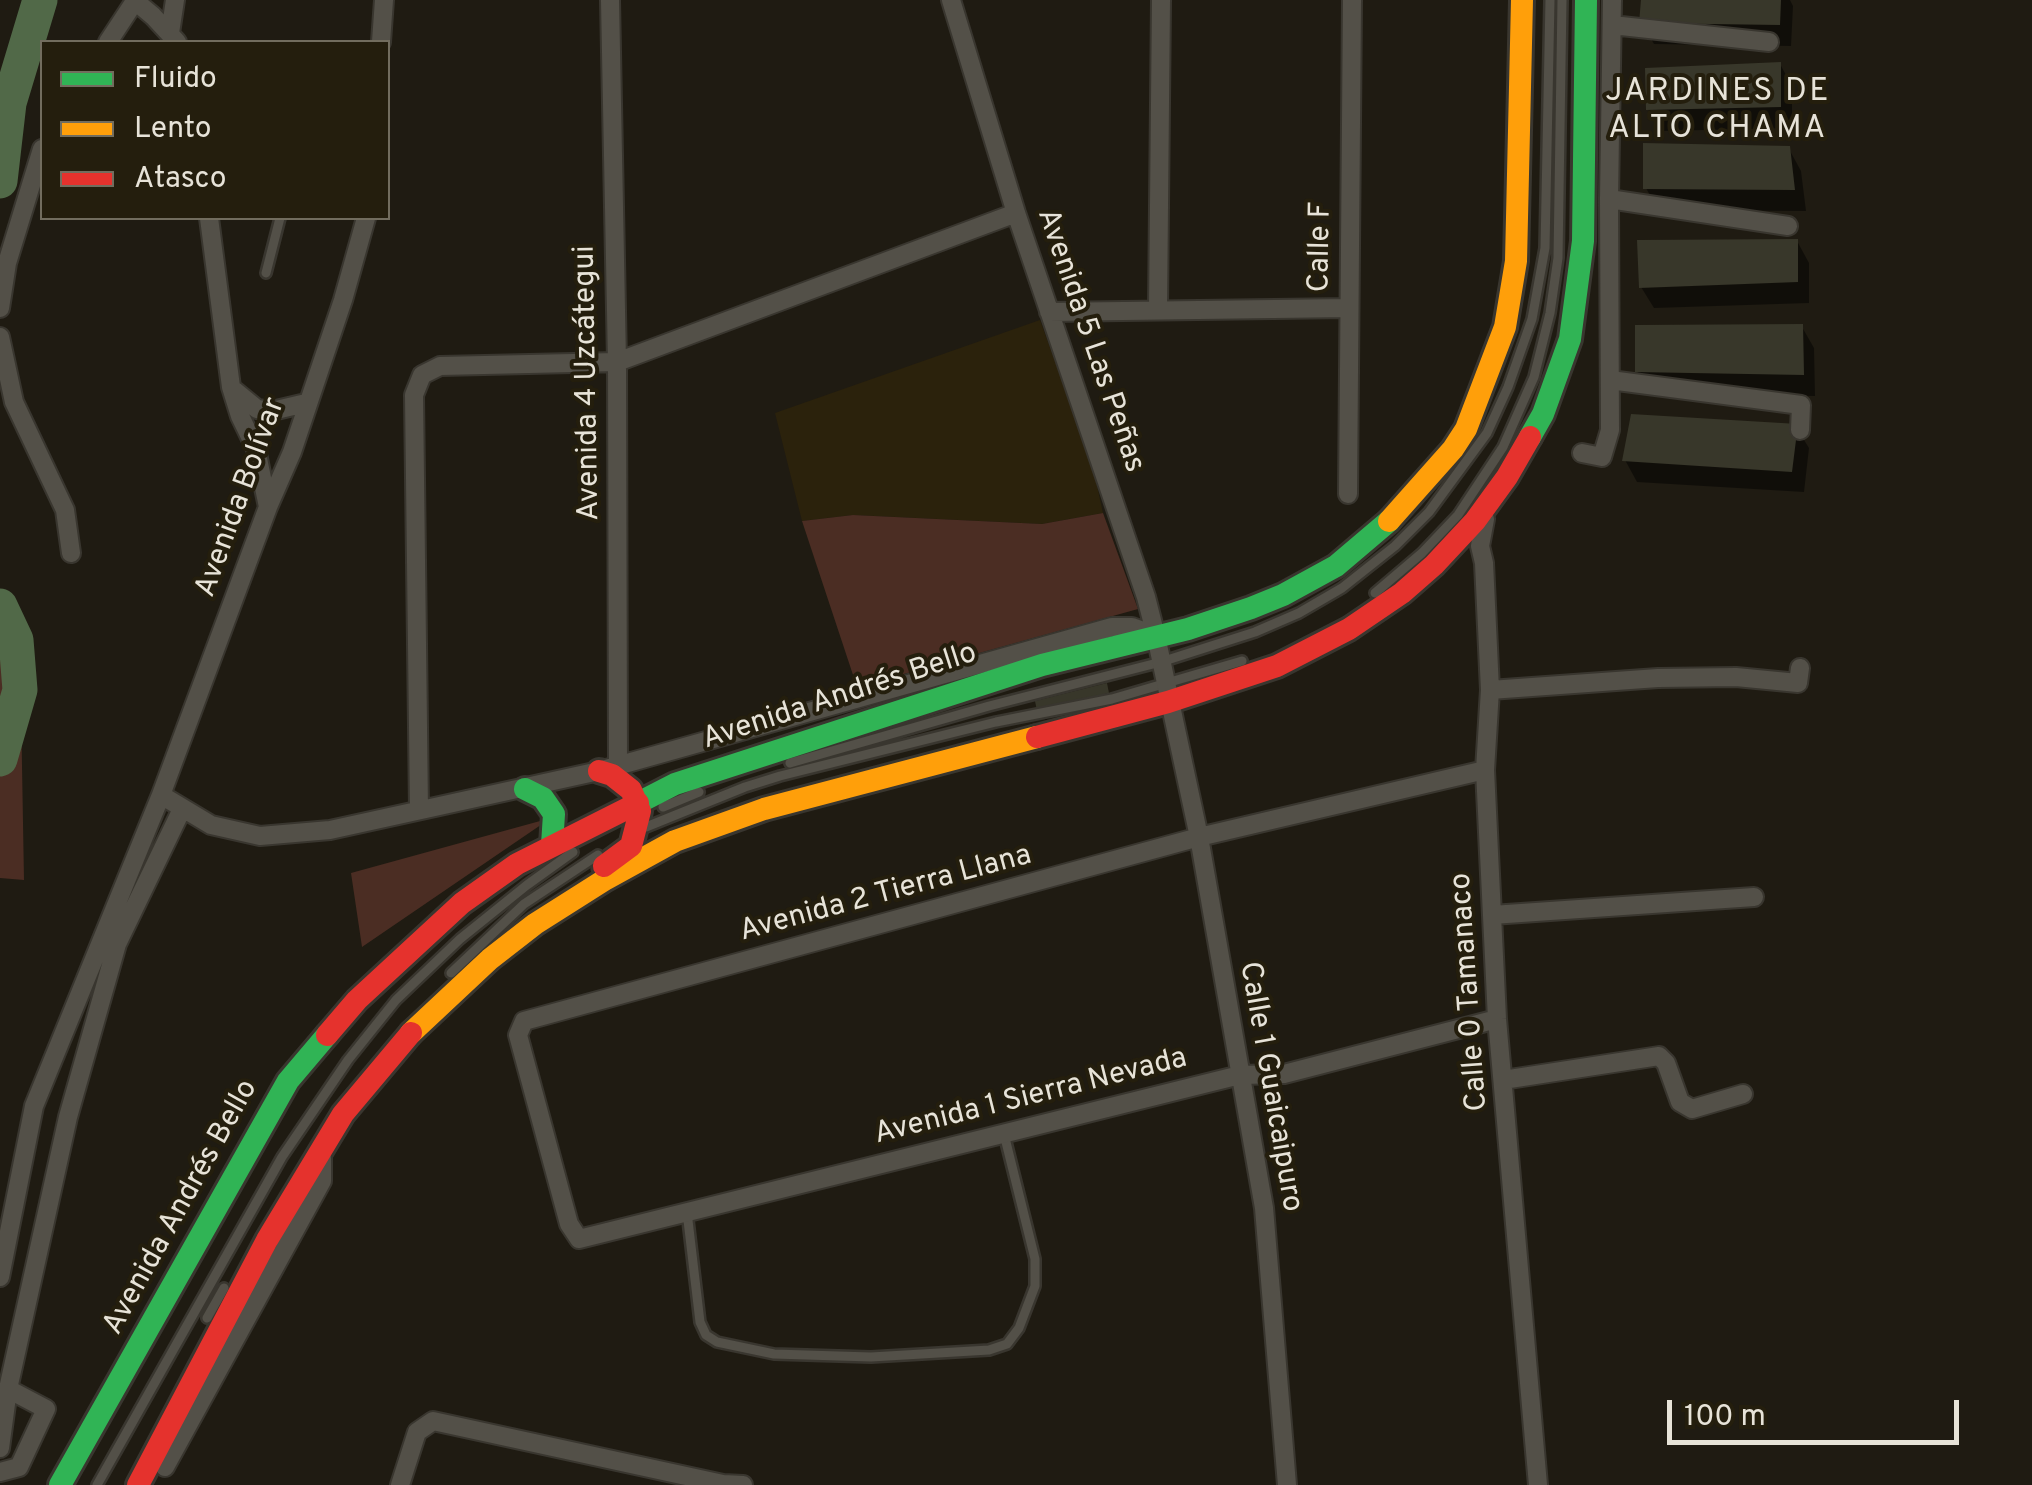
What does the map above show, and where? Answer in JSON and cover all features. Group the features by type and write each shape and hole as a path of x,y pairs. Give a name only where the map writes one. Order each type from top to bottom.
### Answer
{"highway":[{"name":"Avenida Andrés Bello","path":"60,1485 288,1081 357,1000 462,904 516,864 552,846 638,816 674,784 1042,665 1252,608 1336,566 1388,523 1466,429 1493,366 1512,294 1522,0"},
{"path":"1573,0 1573,88 1585,108"},
{"path":"138,1485 266,1240 322,1143 384,1061 422,1020 535,924 675,841 764,809 1166,692 1277,666 1349,629 1434,565 1493,498 1543,414 1570,340 1582,255 1586,0"},
{"path":"600,775 625,784 638,816 658,839 675,841"},
{"path":"599,829 610,798 600,775"},
{"path":"525,789 542,798 554,814 552,846"},
{"path":"472,976 493,946 520,920 631,846 638,816"}],"street":[{"path":"174,38 175,0"},
{"path":"382,40 384,0"},
{"name":"Avenida 4 Uzcátegui","path":"600,775 617,362 610,0"},
{"name":"Avenida 5 Las Peñas","path":"950,0 1016,213 1146,597 1166,692"},
{"path":"1158,309 1161,0"},
{"name":"Calle F","path":"1348,494 1352,0"},
{"path":"1582,454 1602,457 1610,430 1608,199 1612,0"},
{"path":"109,40 135,1 174,38"},
{"path":"1612,25 1769,42"},
{"path":"0,308 20,216 40,154"},
{"path":"1608,199 1788,226"},
{"path":"418,810 414,394 422,375 440,366 617,362 1016,213"},
{"path":"209,220 231,387 256,450 268,507"},
{"name":"Avenida Bolívar","path":"0,1276 34,1106 161,795 292,452 365,220"},
{"path":"1049,312 1348,308"},
{"path":"0,337 14,402 65,510 70,552"},
{"path":"1610,380 1801,404 1800,430"},
{"path":"231,387 257,409 272,411 306,403"},
{"name":"Calle 0 Tamanaco","path":"1493,498 1480,536 1490,690 1486,770 1492,915 1497,1019 1538,1485"},
{"path":"161,795 211,825 260,836 330,830 600,775 1112,627 1132,627 1156,636"},
{"path":"1490,690 1658,678 1736,677 1798,683 1800,668"},
{"name":"Calle 1 Guaicaipuro","path":"1166,692 1199,838 1264,1208 1287,1485"},
{"name":"Avenida 2 Tierra Llana","path":"580,1239 570,1224 518,1035 524,1020 1199,838 1486,770"},
{"path":"0,1448 8,1389 68,1118 117,944 182,808"},
{"path":"1492,915 1754,896"},
{"name":"Avenida 1 Sierra Nevada","path":"580,1239 1240,1075 1284,1074 1497,1019"},
{"path":"1503,1080 1659,1056 1666,1063 1680,1102 1692,1109 1743,1094"},
{"path":"156,1485 322,1181 322,1143"},
{"path":"0,1472 19,1468 46,1409 8,1389"},
{"path":"400,1485 417,1432 434,1421 723,1484 743,1485"}],"lane":[{"path":"440,984 496,927 638,816 778,766 1161,662 1255,632 1300,613 1342,588 1395,546 1429,512 1486,432 1523,349 1539,289 1548,185 1550,0"},
{"path":"1368,599 1422,553 1458,515 1503,448 1534,378 1558,258 1562,0"},
{"path":"266,273 279,220"},
{"path":"638,816 996,722 1112,698 1166,692 1257,657"},
{"path":"97,1485 288,1147 348,1060 396,1000 460,939 527,884 584,846"},
{"path":"687,1212 700,1322 716,1342 774,1354 870,1358 989,1350 1007,1344 1019,1328 1036,1286 1035,1259 1004,1134"},
{"path":"201,1331 228,1280"}],"shaded area":[{"path":"1040,320 1092,463 1103,513 1042,524 853,515 802,521 775,413"},
{"path":"1103,513 1138,609 857,687 802,521 853,515 1042,524"},
{"path":"0,604 20,650 24,880 0,878"},
{"path":"551,818 362,947 351,873"}],"building":[{"path":"1641,0 1781,0 1780,25 1639,23"},
{"path":"1781,62 1781,107 1646,110 1645,68"},
{"path":"1643,143 1790,146 1795,190 1643,189"},
{"path":"1798,239 1798,282 1639,288 1637,240"},
{"path":"1803,324 1804,375 1635,372 1635,325"},
{"path":"1631,414 1798,424 1792,472 1622,461"},
{"path":"1107,683 1109,693 1037,711 1035,701"}],"waterway":[{"path":"0,181 9,103 40,0"},
{"path":"0,606 16,640 20,690 0,759"}],"traffic: fast":[{"path":"1530,437 1543,414 1570,339 1583,241 1586,0"},
{"path":"638,803 675,784 1042,665 1188,629 1251,608 1336,566 1389,521"},
{"path":"525,789 543,798 554,814 552,845"},
{"path":"60,1485 288,1081 327,1035"}],"traffic: slow":[{"path":"1389,521 1466,429 1505,327 1516,261 1522,0"},
{"path":"411,1033 490,959 535,924 675,841 764,809 1037,737"}],"traffic: jam":[{"path":"1037,737 1168,702 1277,666 1349,629 1402,593 1434,565 1475,521 1530,437"},
{"path":"599,771 612,775 631,790 640,811 631,846 604,866"},
{"path":"327,1035 357,1000 462,903 517,864 638,803"},
{"path":"138,1485 267,1240 343,1114 411,1033"}],"district":[{"name":"JARDINES DE ALTO CHAMA","path":"1718,112"}]}
